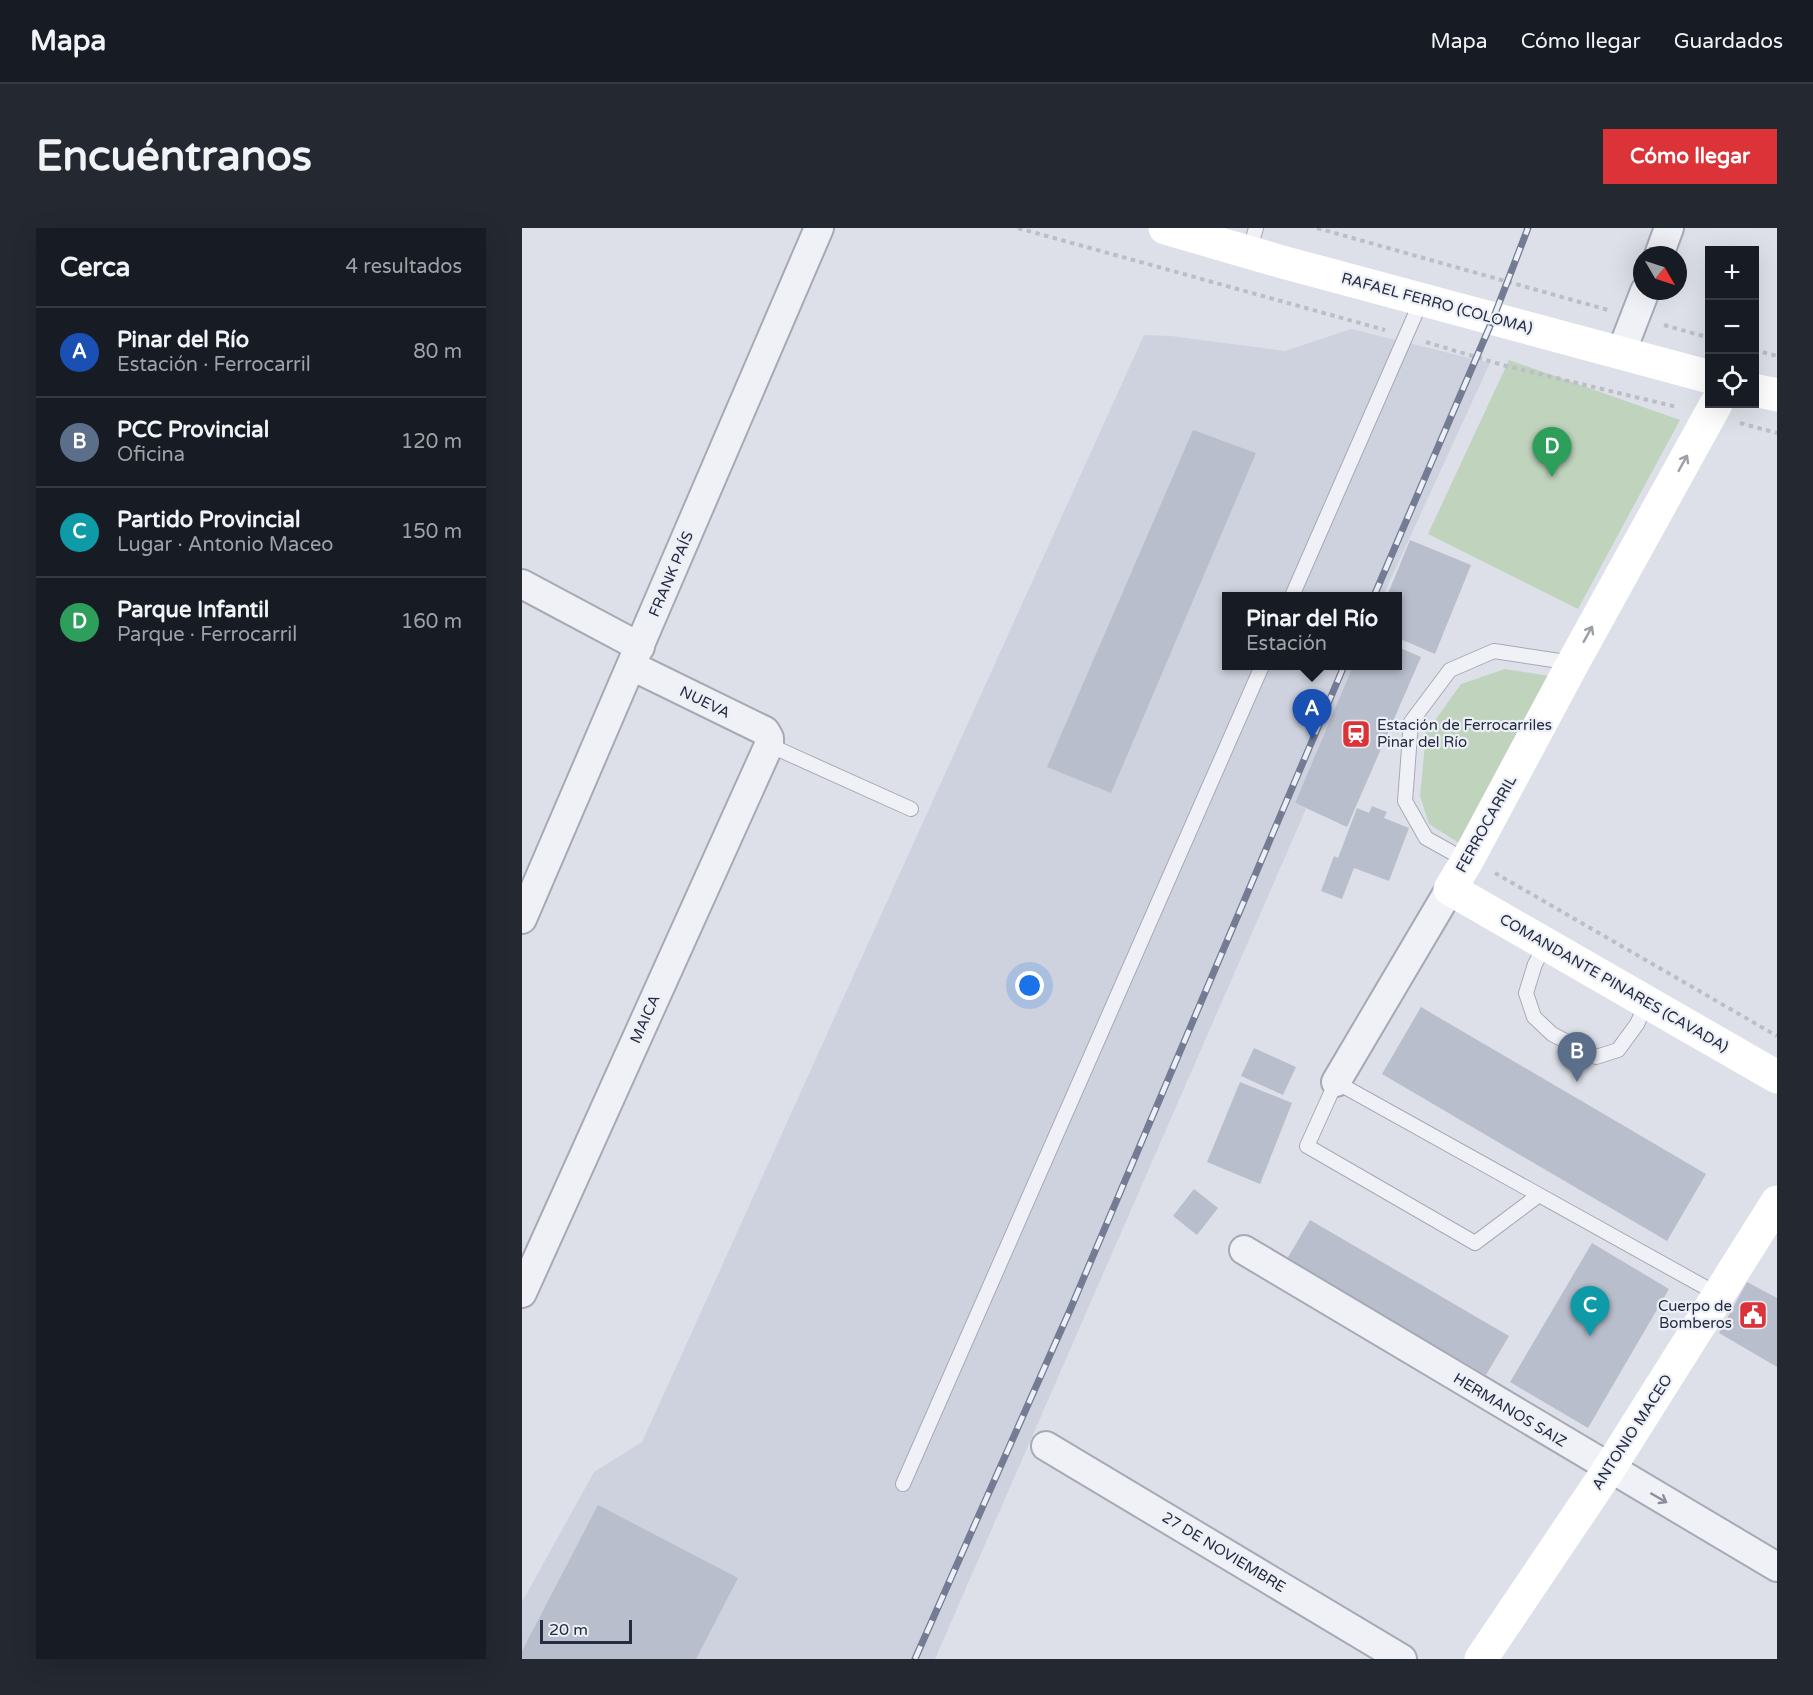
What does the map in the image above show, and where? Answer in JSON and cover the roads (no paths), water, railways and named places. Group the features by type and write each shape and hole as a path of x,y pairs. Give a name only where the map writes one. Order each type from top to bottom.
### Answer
{"main road":[{"name":"RAFAEL FERRO (COLOMA)","path":"1165,228 1253,240 1422,299 1705,376"},
{"path":"1759,391 1777,395"},
{"name":"FERROCARRIL","path":"1450,889 1714,408"},
{"name":"COMANDANTE PINARES (CAVADA)","path":"1450,889 1777,1077"},
{"name":"ANTONIO MACEO","path":"1481,1659 1609,1469 1777,1202"}],"street":[{"name":"FRANK PAÍS","path":"522,917 819,228"},
{"path":"1662,246 1669,228"},
{"path":"1621,353 1642,300"},
{"name":"NUEVA","path":"522,584 636,657 765,731 769,738 769,745"},
{"name":"MAICA","path":"522,1293 769,745"},
{"name":"FERROCARRIL","path":"1336,1082 1450,889"},
{"name":"HERMANOS SAIZ","path":"1244,1250 1777,1567"},
{"name":"27 DE NOVIEMBRE","path":"1046,1446 1402,1659"}],"lane":[{"path":"1294,592 1422,299"},
{"path":"1467,861 1426,838 1405,801 1411,722 1450,670 1494,651 1573,663"},
{"path":"903,1484 1260,670"},
{"path":"769,745 910,809"},
{"path":"1546,944 1526,993 1534,1017 1552,1034 1596,1057 1618,1050 1637,1024 1647,1002"},
{"path":"1539,1195 1475,1243 1307,1146 1336,1082 1719,1295"}],"railway":[{"path":"1376,592 1493,319 1528,228"},
{"path":"915,1659 1070,1310 1342,670"}],"place":[{"name":"Parque Infantil","path":"1552,477"},
{"name":"Estación de Ferrocarriles Pinar del Río","path":"1356,734"},
{"name":"Pinar del Río","path":"1312,739"},
{"name":"PCC Provincial","path":"1577,1082"},
{"name":"Cuerpo de Bomberos","path":"1753,1315"},
{"name":"Partido Provincial","path":"1590,1336"}]}
